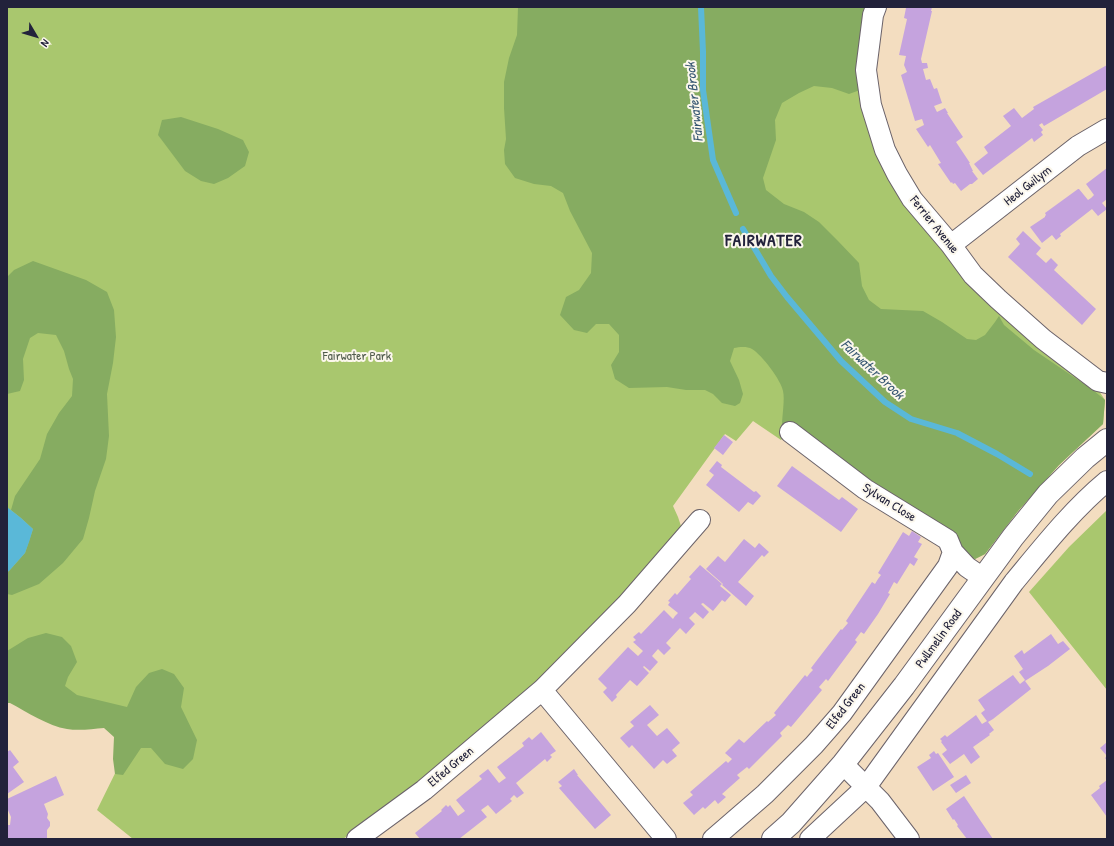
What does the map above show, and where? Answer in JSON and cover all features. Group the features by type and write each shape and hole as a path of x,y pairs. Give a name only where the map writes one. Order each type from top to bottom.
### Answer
{"street":[{"name":"Ferrier Avenue","path":"876,7 866,70 871,105 885,150 912,199 951,245 973,275 998,299 1043,339 1098,381 1107,383"},
{"name":"Heol Gwilym","path":"951,245 1078,146 1107,129"},
{"name":"Sylvan Close","path":"790,432 865,489 948,540 953,552 967,567 983,578"},
{"name":"Pwllmelin Road","path":"773,839 790,823 843,764 904,686 1013,537 1048,494 1085,458 1107,440"},
{"name":"Pwllmelin Road","path":"810,839 866,787 1014,582 1070,518 1098,488 1107,481"},
{"name":"Elfed Green","path":"357,839 424,790 542,690 627,604 700,520"},
{"name":"Elfed Green","path":"713,839 764,794 814,745 842,713 948,566 953,552"},
{"path":"542,690 666,839"},
{"path":"843,764 880,800 909,839"}],"green space":[{"name":"Fairwater Park","path":"7,7 867,7 885,150 1021,331 1065,369 1099,391 1105,400 1103,424 1059,465 1018,511 985,554 975,559 966,549 793,424 781,440 753,421 736,441 725,434 673,506 682,529 624,595 555,669 413,790 343,839 133,839 97,810 129,745 136,725 7,696"},
{"path":"518,7 876,7 860,90 849,94 832,88 814,86 782,103 775,120 776,140 763,178 766,190 784,204 804,212 819,222 838,241 859,263 862,286 869,300 881,309 923,311 967,339 976,340 985,335 999,316 1004,325 1034,350 1093,390 1105,400 1103,424 1059,465 1018,511 985,554 975,559 953,552 782,425 784,398 782,386 766,362 752,349 745,347 734,348 730,361 739,380 743,394 740,403 735,406 722,403 713,394 705,390 686,390 667,387 629,388 615,379 611,365 619,352 619,335 609,324 596,324 587,333 574,330 560,315 566,297 579,290 591,273 592,253 570,211 563,193 551,186 534,184 515,178 505,164 504,150 506,139 504,82 509,58 517,35"},
{"path":"181,117 218,129 243,140 249,152 245,166 228,178 214,184 201,181 185,171 158,135 162,120"},
{"path":"33,261 86,280 107,292 114,310 116,337 107,394 109,436 106,459 95,491 83,539 63,563 39,584 12,595 7,594 7,572 25,553 33,529 11,510 15,496 40,459 47,434 59,413 72,396 73,379 64,351 56,335 38,333 30,338 23,359 24,380 20,391 7,394 7,277 14,270"},
{"path":"1107,510 1107,690 1029,592 1069,547"},
{"path":"46,633 62,637 71,646 77,662 68,677 65,686 77,695 127,707 136,687 149,673 162,669 174,674 184,688 181,707 197,740 193,759 183,769 165,764 151,748 141,748 123,775 115,774 113,759 114,737 104,728 86,730 67,729 52,725 10,703 7,703 7,651 28,638"}],"water":[{"path":"7,507 33,529 25,553 7,572"}],"building":[{"path":"932,7 921,59 922,63 927,63 928,68 923,69 926,80 930,79 934,89 937,88 942,103 934,106 937,112 945,108 963,137 956,142 970,163 972,171 978,179 961,191 955,183 951,183 938,164 941,163 930,145 928,147 916,129 924,125 922,119 915,121 901,75 907,72 904,65 906,56 899,55 907,19 904,18 906,8"},
{"path":"1107,65 1107,89 1044,126 1042,123 1039,125 1043,130 1041,132 1043,135 1034,142 1032,138 983,175 974,164 988,153 984,147 1011,126 1003,116 1014,108 1022,118 1034,109 1033,107"},
{"path":"1107,168 1107,199 1102,203 1107,209 1098,216 1092,209 1060,234 1061,236 1056,240 1052,235 1042,243 1030,227 1045,217 1045,213 1078,189 1088,200 1091,198 1094,195 1086,184"},
{"path":"1023,231 1041,248 1036,254 1046,263 1051,258 1058,265 1054,270 1096,309 1082,325 1008,257 1020,244 1016,239"},
{"path":"724,435 733,442 723,455 714,448"},
{"path":"717,461 722,465 721,467 761,496 753,505 748,502 739,512 706,485 714,475 709,471"},
{"path":"792,466 839,500 842,497 858,509 841,532 777,486"},
{"path":"912,531 921,537 918,542 922,544 914,557 918,559 914,566 910,563 897,584 894,582 888,593 890,594 878,614 864,634 861,632 855,640 857,642 828,681 826,679 819,687 822,690 791,727 788,725 780,733 782,736 749,769 747,767 737,775 740,778 722,794 726,797 718,804 715,800 705,809 703,807 694,815 683,803 693,795 690,792 726,761 728,763 732,759 725,753 739,739 744,743 767,721 768,722 776,715 774,713 805,675 807,677 813,670 811,668 841,629 842,630 848,623 846,621 872,582 875,584 881,575 878,573 903,532 909,536"},
{"path":"744,539 755,548 759,543 769,552 764,557 762,555 738,582 754,596 746,606 706,569 718,556 725,562"},
{"path":"700,565 722,584 720,586 731,595 725,602 722,600 713,611 703,603 701,604 709,612 703,619 695,612 689,618 695,624 686,634 680,628 666,643 671,648 664,655 658,649 652,656 658,662 650,671 644,666 643,667 649,673 637,686 630,680 616,695 617,697 612,702 603,692 607,688 598,679 628,647 638,656 643,651 633,642 636,640 633,637 639,632 641,634 664,610 673,619 678,613 668,605 670,602 668,601 675,593 677,595 691,579 689,577"},
{"path":"1051,634 1058,644 1063,641 1070,649 1025,681 1031,689 988,722 994,730 989,734 990,735 973,747 980,757 971,764 964,754 950,764 942,754 947,750 940,739 945,735 947,737 976,715 982,724 987,721 981,713 985,710 978,700 1013,675 1020,684 1025,680 1019,672 1023,669 1014,656 1022,650 1024,654"},
{"path":"650,705 659,715 647,725 657,736 667,728 680,743 672,750 677,756 667,764 663,760 654,769 632,745 629,748 620,738 634,726 630,722"},
{"path":"541,732 556,751 550,755 552,757 547,762 545,759 516,783 524,793 517,798 514,795 510,799 512,801 496,814 488,805 481,810 487,817 459,839 420,839 415,833 442,811 441,810 446,805 448,807 450,805 458,816 465,811 456,800 482,779 479,776 488,769 499,783 506,778 497,767 524,746 522,743 529,737 532,740"},
{"path":"1107,742 1107,756 1100,748"},
{"path":"10,750 19,762 13,767 24,782 7,794 7,752"},
{"path":"934,751 936,754 938,753 954,777 933,791 917,767 931,758 929,755"},
{"path":"574,769 577,775 611,815 595,829 559,788 562,786 558,782"},
{"path":"966,775 971,783 956,793 950,785"},
{"path":"56,776 64,795 44,804 48,814 47,818 50,822 50,826 47,830 47,839 7,839 7,825 10,825 11,817 7,808 7,799"},
{"path":"1107,780 1107,817 1091,795"},
{"path":"964,796 993,839 967,839 957,826 958,825 946,809"}],"waterway":[{"name":"Fairwater Brook","path":"701,7 703,90 713,160 736,213"},
{"name":"Fairwater Brook","path":"743,229 771,276 787,297 841,361 885,402 911,419 957,433 997,454 1030,474"}],"district":[{"name":"FAIRWATER","path":"764,241"}]}
